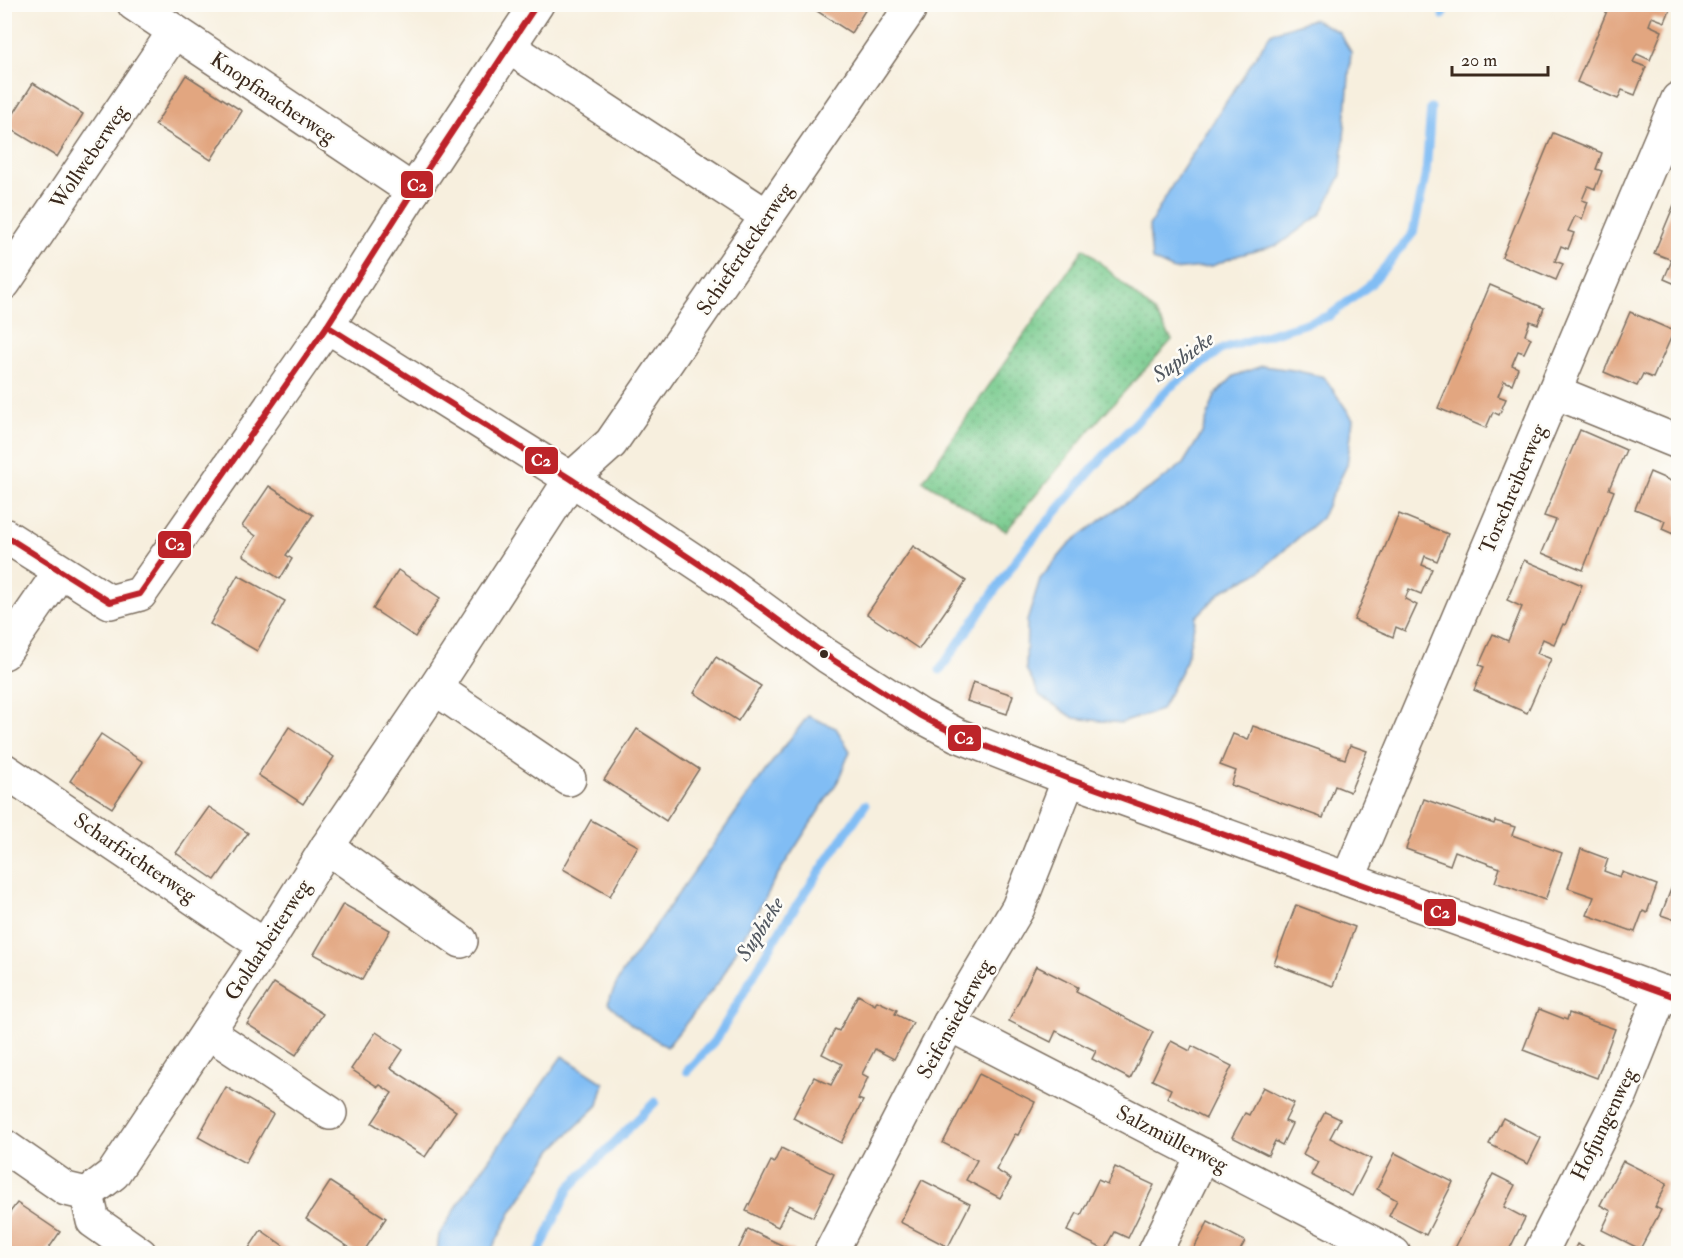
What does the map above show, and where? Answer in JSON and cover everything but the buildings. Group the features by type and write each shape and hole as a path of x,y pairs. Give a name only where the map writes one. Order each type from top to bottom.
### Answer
{"street":[{"name":"Knopfmacherweg","path":"134,4 413,191"},
{"path":"4,535 110,602 140,594 327,326 537,4"},
{"name":"Schieferdeckerweg","path":"571,479 611,443 909,10"},
{"name":"Wollweberweg","path":"4,283 174,32"},
{"path":"509,47 766,216"},
{"name":"Torschreiberweg","path":"1348,879 1678,99"},
{"path":"327,326 571,479 726,582 827,656 919,715 957,735 1069,779 1670,995"},
{"path":"1555,392 1678,442"},
{"name":"Goldarbeiterweg","path":"87,1194 113,1174 571,479"},
{"path":"4,653 60,572"},
{"path":"435,688 569,779"},
{"name":"Scharfrichterweg","path":"4,771 265,946"},
{"name":"Seifensiederweg","path":"830,1254 949,1024 1018,908 1069,779"},
{"path":"327,847 461,941"},
{"name":"Hofjungenweg","path":"1540,1254 1670,995"},
{"name":"Salzmüllerweg","path":"949,1024 1394,1254"},
{"path":"208,1032 330,1113"},
{"path":"4,1146 66,1189 87,1194 93,1221 140,1254"},
{"path":"1154,1254 1203,1155"}],"green space":[{"path":"1084,248 1155,313 1172,340 1101,417 1006,531 923,481"}],"water":[{"path":"1313,19 1339,32 1351,52 1341,175 1321,214 1278,245 1236,256 1212,266 1174,270 1152,260 1149,226 1173,184 1271,33"},
{"path":"1262,366 1324,377 1353,419 1347,465 1321,518 1259,572 1222,591 1196,617 1186,661 1161,710 1121,723 1074,718 1040,696 1026,669 1027,621 1040,579 1071,542 1183,464 1202,433 1215,395 1234,376"},
{"path":"808,716 836,728 850,751 838,781 773,882 721,979 667,1047 632,1025 608,1003 620,976 766,770"},
{"path":"562,1056 604,1083 598,1105 553,1149 512,1211 490,1253 437,1253 439,1235 466,1192"}],"waterway":[{"name":"Supbieke","path":"1443,15 1447,4"},
{"name":"Supbieke","path":"940,670 1020,554 1102,458 1169,388 1222,349 1329,316 1371,284 1413,233 1426,173 1431,108"},
{"name":"Supbieke","path":"687,1071 717,1038 782,927 865,805"},
{"name":"Supbieke","path":"538,1254 569,1188 655,1102"}],"transit line":[{"name":"C2","path":"4,535 110,602 140,594 327,326 537,4"},
{"name":"C2","path":"327,326 571,479 726,582 827,656 919,715 957,735 1069,779 1678,998"}]}
